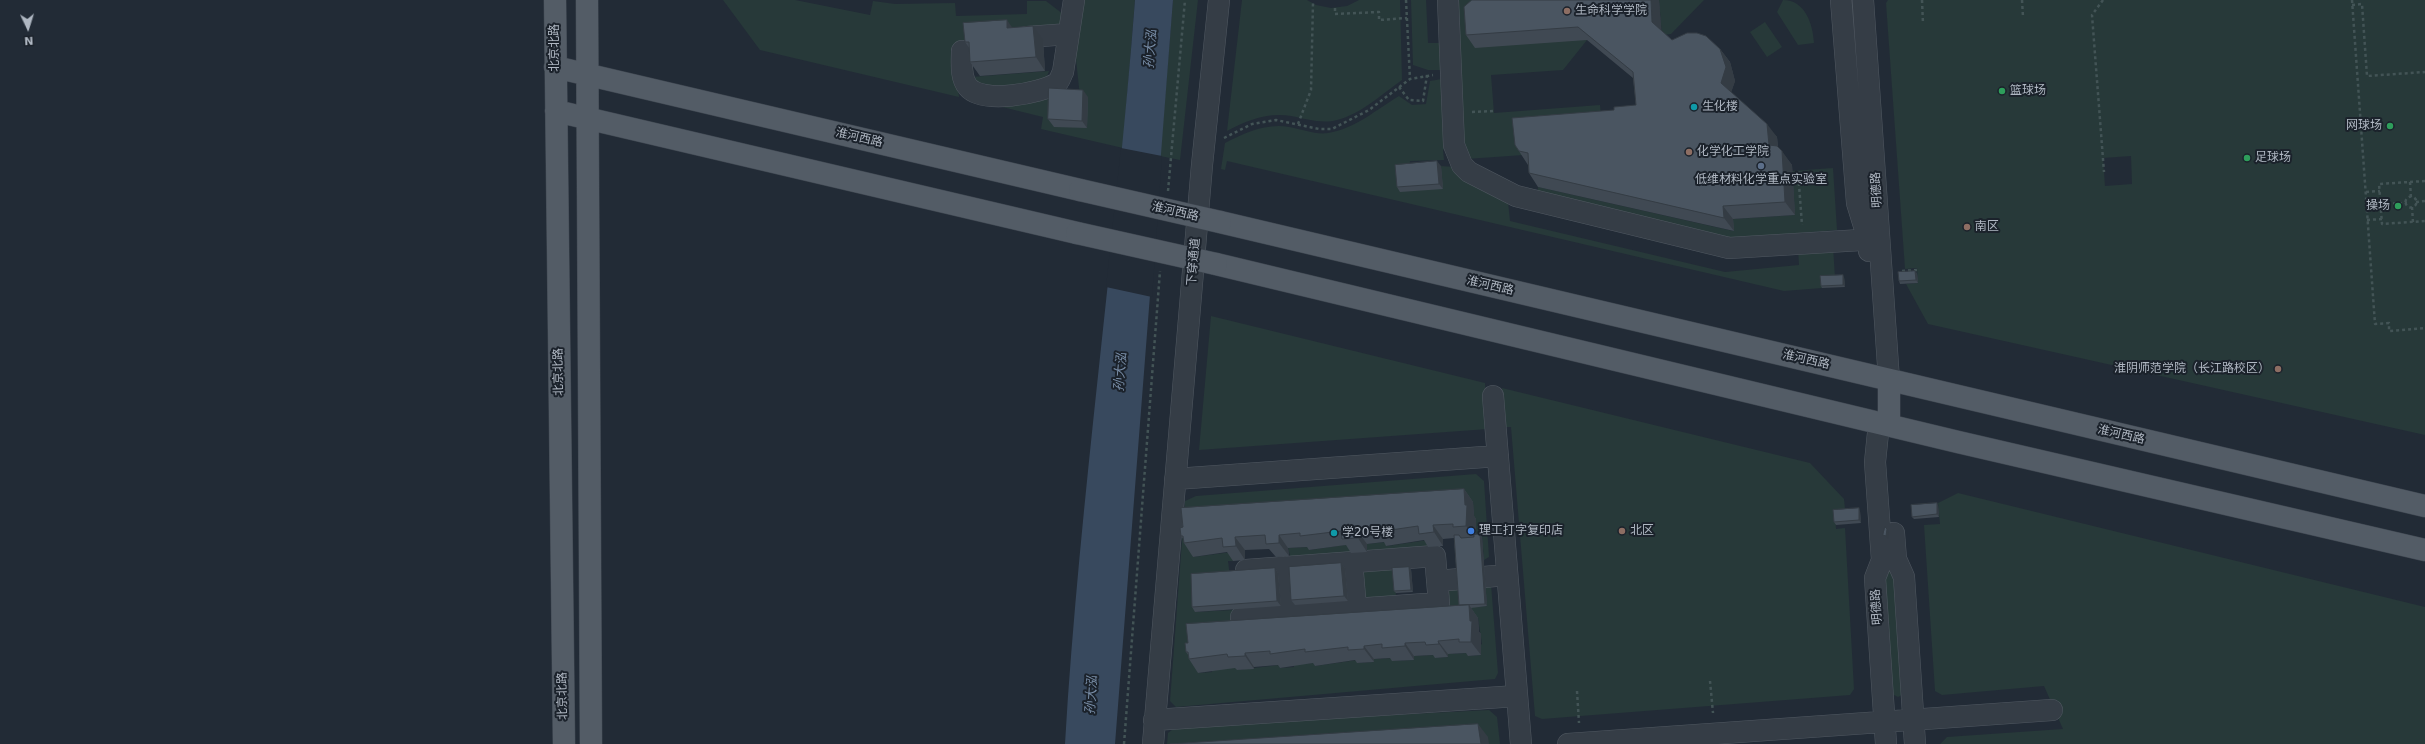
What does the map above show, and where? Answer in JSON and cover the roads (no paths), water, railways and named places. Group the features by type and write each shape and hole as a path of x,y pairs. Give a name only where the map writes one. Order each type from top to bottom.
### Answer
{"main road":[{"name":"北京北路","path":"555,0 564,744"},
{"path":"588,0 591,744"},
{"name":"淮河西路","path":"555,67 2425,506"},
{"path":"556,111 1216,264 1884,424 2425,550"},
{"path":"1884,378 1884,424"}],"lane":[{"path":"962,51 963,73 969,88 976,92 1002,96 1017,96 1031,93 1058,82 1063,72 1074,0"},
{"name":"下穿通道","path":"1153,744 1202,165 1219,0"},
{"path":"1448,0 1454,145 1460,162 1469,172 1516,196 1729,248 1873,239"},
{"name":"明德路","path":"1841,0 1857,203 1873,239"},
{"name":"明德路","path":"1864,0 1878,201 1873,239 1884,378"},
{"path":"1026,37 1069,34"},
{"path":"1439,163 1460,162"},
{"path":"1494,396 1521,744"},
{"path":"1884,424 1890,465 1896,559 1904,577 1915,744"},
{"name":"明德路","path":"1884,424 1876,462 1882,560 1875,578 1886,744"},
{"path":"1175,479 1498,456"},
{"path":"1240,571 1435,556 1439,603 1241,617"},
{"path":"1352,562 1356,609"},
{"path":"1285,567 1289,614"},
{"path":"1437,581 1508,574"},
{"path":"1154,720 1517,696"},
{"path":"1568,744 2052,710"}],"water":[{"name":"孙大泓","path":"1135,0 1173,0 1115,744 1065,744 1080,558 1118,186"}],"place":[{"name":"生命科学学院","path":"1567,11"},
{"name":"篮球场","path":"2002,91"},
{"name":"生化楼","path":"1694,107"},
{"name":"网球场","path":"2390,126"},
{"name":"化学化工学院","path":"1689,152"},
{"name":"足球场","path":"2247,158"},
{"name":"低维材料化学重点实验室","path":"1761,166"},
{"name":"操场","path":"2398,206"},
{"name":"南区","path":"1967,227"},
{"name":"淮阴师范学院（长江路校区）","path":"2278,369"},
{"name":"理工打字复印店","path":"1471,531"},
{"name":"北区","path":"1622,531"},
{"name":"学20号楼","path":"1334,533"}]}
